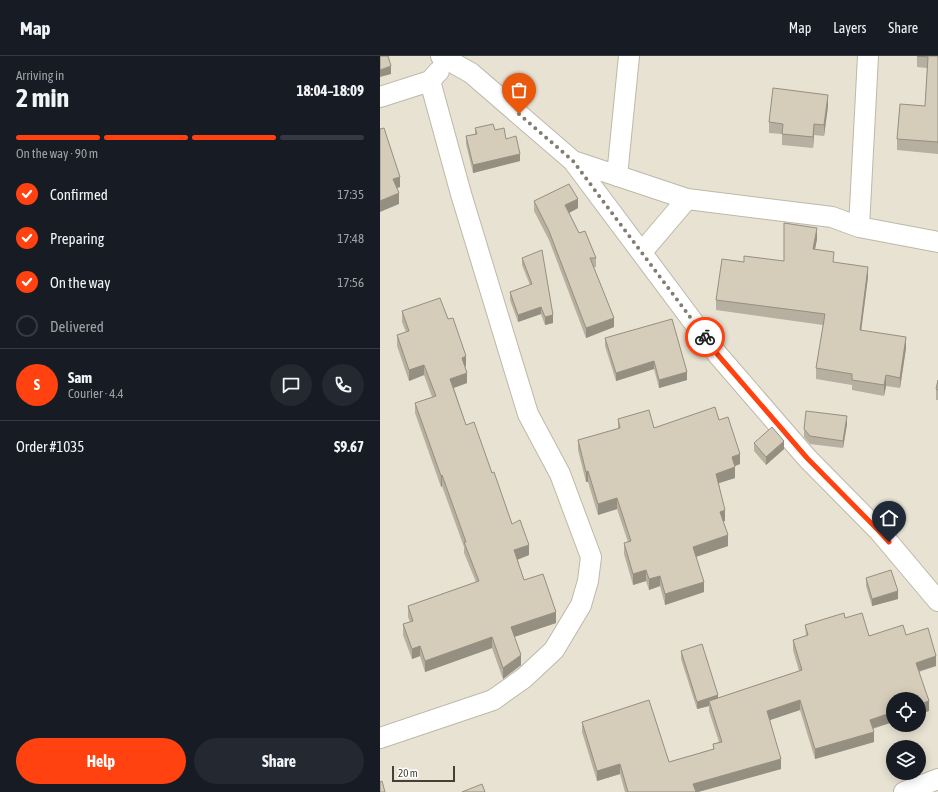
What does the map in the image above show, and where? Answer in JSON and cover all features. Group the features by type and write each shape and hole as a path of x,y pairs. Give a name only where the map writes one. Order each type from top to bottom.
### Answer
{"street":[{"path":"617,176 629,56"},
{"path":"859,226 868,56"},
{"path":"380,97 430,80 445,57 471,73 573,161 718,355 807,458 879,531 938,601"},
{"path":"380,738 494,700 524,678 554,650 581,605 588,581 591,557 560,474 547,447 528,414 461,194 430,80"},
{"path":"573,161 687,199 832,217 859,226 938,242"},
{"path":"642,252 687,199"},
{"path":"904,792 938,779"}],"shaded area":[{"path":"380,56 938,56 938,792 380,792"}],"building":[{"path":"380,56 388,56 391,66 380,70"},
{"path":"917,56 938,56 938,142 897,139 900,104 925,106 928,57"},
{"path":"773,88 828,95 824,125 814,124 813,137 782,134 783,124 769,122"},
{"path":"493,124 495,130 504,128 506,139 516,136 520,154 473,165 466,136 477,134 475,128"},
{"path":"384,128 400,177 393,179 399,193 380,201 380,129"},
{"path":"569,184 578,199 565,205 579,233 585,231 596,258 590,258 614,318 586,328 549,231 534,201"},
{"path":"784,223 817,228 813,249 834,252 833,262 868,267 860,330 906,337 900,378 886,375 884,385 852,380 852,374 816,368 825,314 716,300 722,259 744,262 744,256 784,261"},
{"path":"542,250 553,315 545,317 541,307 518,315 510,292 532,284 522,258"},
{"path":"440,298 448,319 453,318 466,356 462,358 467,373 450,379 466,425 474,422 492,473 494,472 512,524 520,520 529,545 514,550 524,580 543,574 556,612 511,627 521,655 503,668 492,637 425,661 420,646 412,649 403,624 413,621 408,606 479,581 415,403 436,396 424,365 409,370 397,335 409,331 402,311"},
{"path":"672,319 687,372 659,380 654,361 616,373 605,338"},
{"path":"715,407 719,420 728,417 740,454 732,457 735,467 716,474 725,510 720,512 728,535 693,547 704,582 665,594 660,576 649,579 646,570 633,574 624,543 631,541 617,498 598,504 588,471 586,472 578,440 620,428 618,419 649,410 654,428"},
{"path":"806,411 847,416 843,441 810,436 804,429"},
{"path":"772,427 784,441 766,457 754,443"},
{"path":"891,570 898,591 872,599 866,578"},
{"path":"844,613 845,618 862,613 869,636 903,625 906,635 928,628 936,656 916,663 926,692 886,692 886,714 870,720 874,732 815,749 800,700 767,711 781,759 693,784 696,792 628,792 620,764 597,771 582,722 649,700 669,762 714,749 713,744 722,742 709,701 802,670 793,640 808,635 805,625"},
{"path":"702,644 718,695 697,702 681,651"},
{"path":"926,692 929,701 926,702"},
{"path":"382,781 385,792 380,792 380,782"},
{"path":"482,784 485,792 462,792"}],"way so far":[{"path":"519,114 573,161 705,337"}],"route":[{"path":"705,337 718,355 807,458 889,542"}]}
